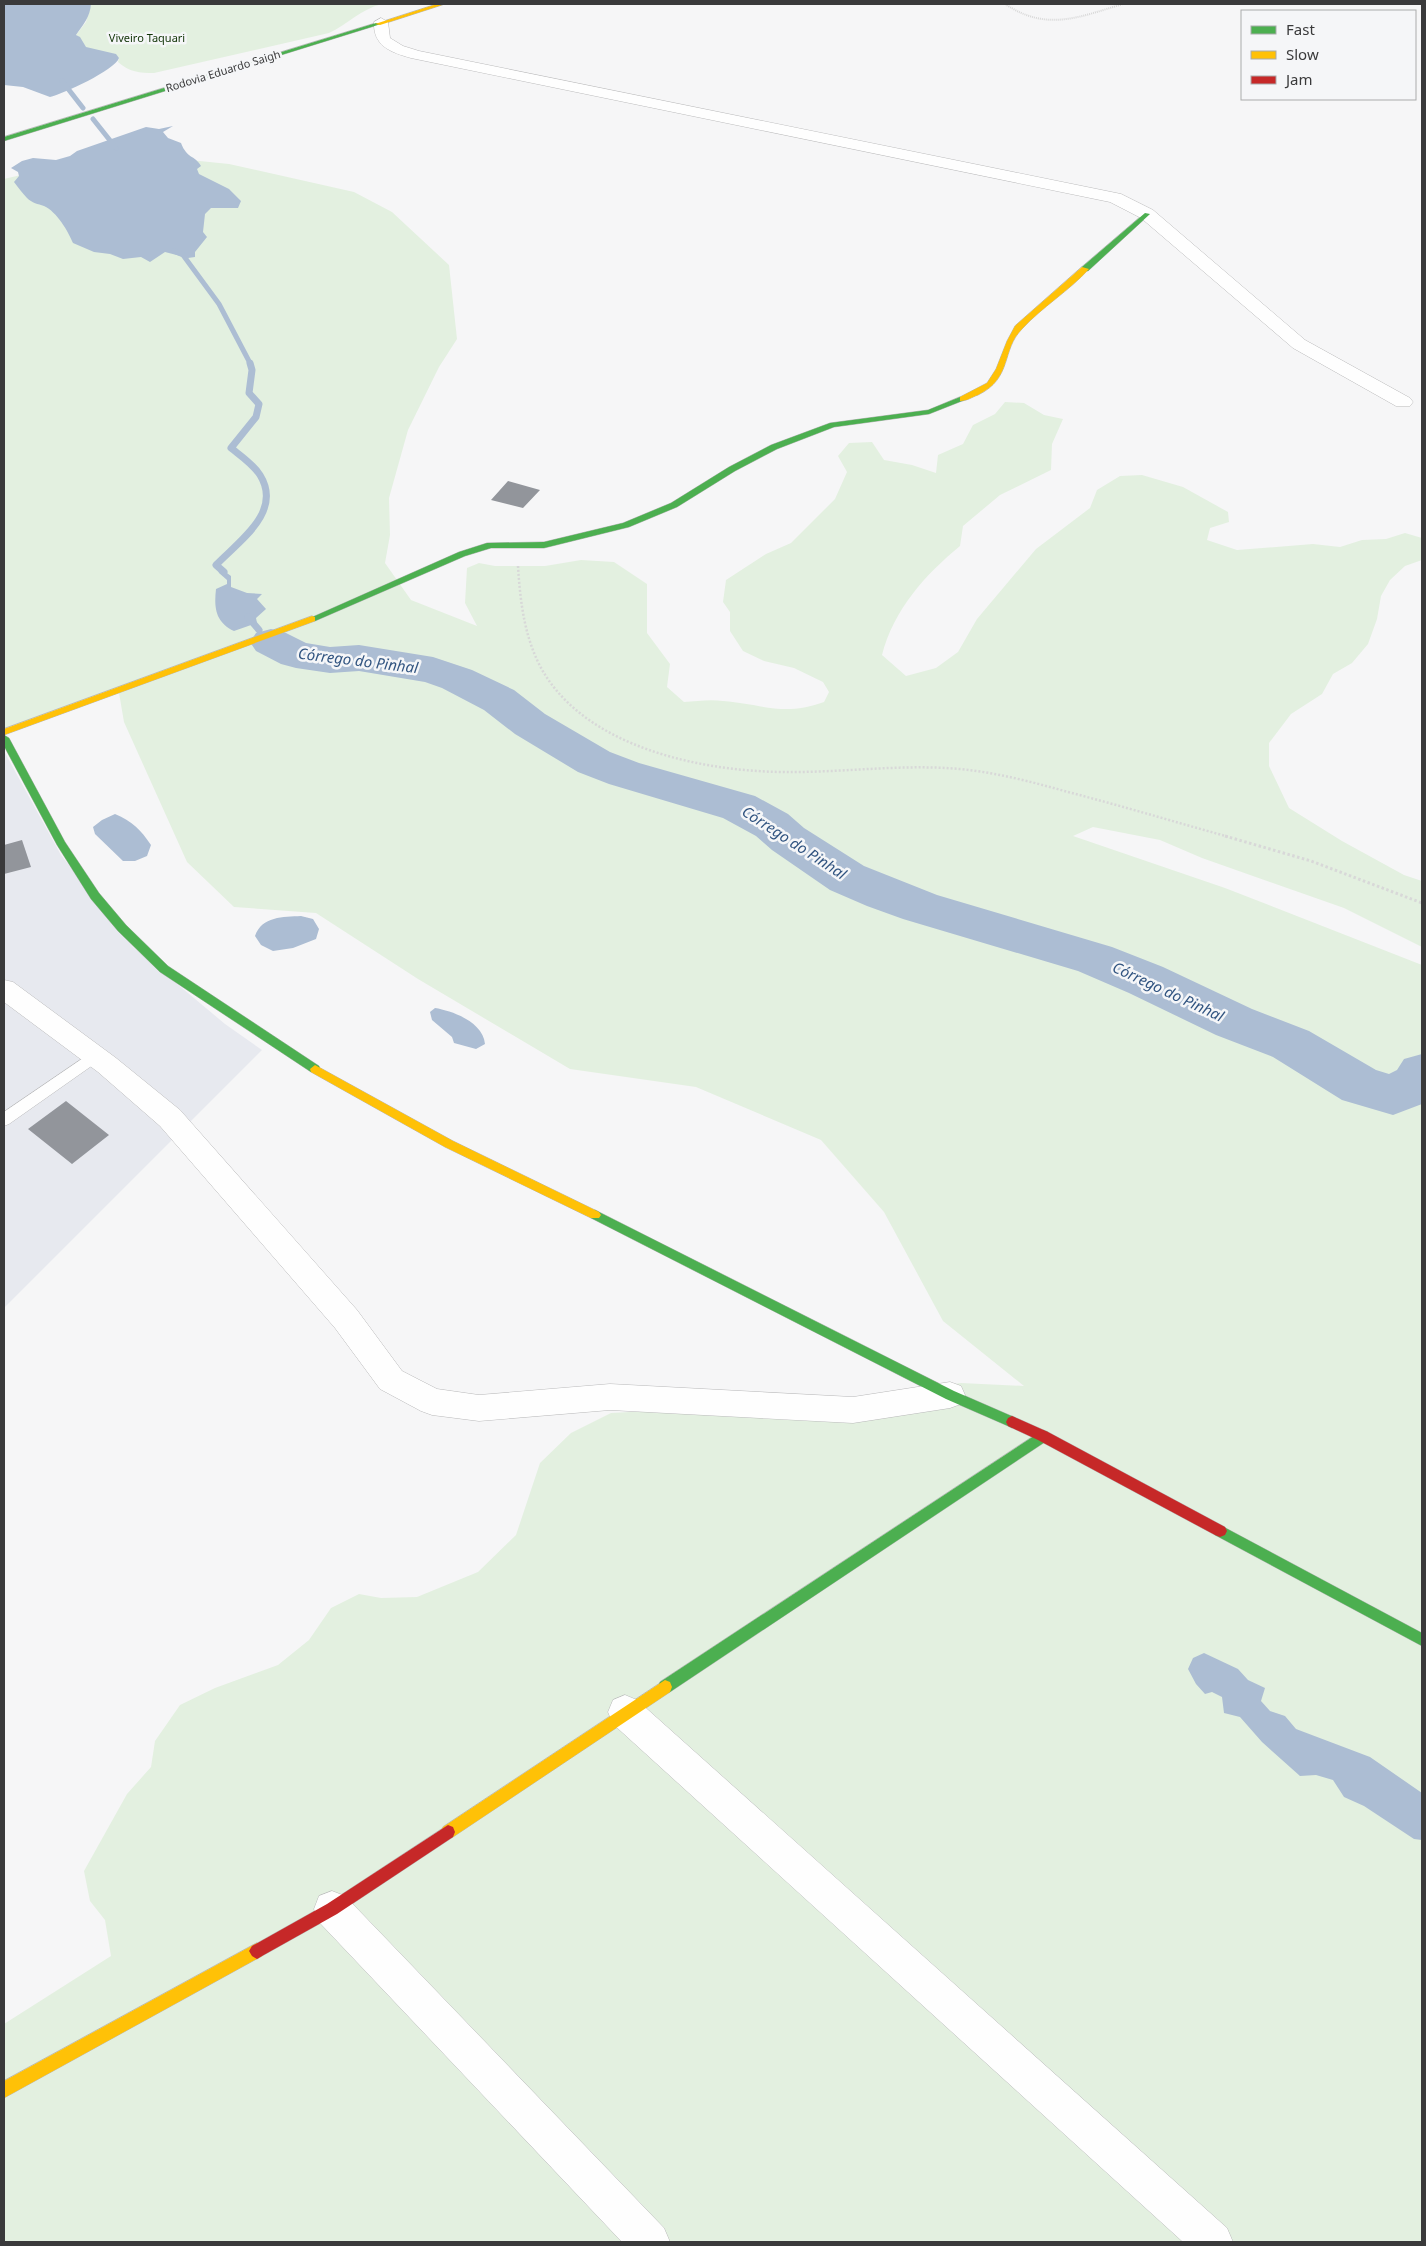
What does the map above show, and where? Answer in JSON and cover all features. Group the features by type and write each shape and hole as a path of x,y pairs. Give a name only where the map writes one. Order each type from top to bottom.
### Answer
{"main road":[{"name":"Rodovia Eduardo Saigh","path":"4,139 442,4"},
{"path":"4,732 313,619 462,554 490,545 544,545 626,525 674,505 732,469 774,447 843,423 929,412 969,397 988,386 994,380 1012,336 1024,322 1147,214"},
{"path":"4,738 61,843 95,896 122,928 172,974 300,1060 449,1144 558,1196 950,1395 1043,1436 1422,1640"},
{"path":"4,2090 332,1909 625,1712 1043,1436"}],"street":[{"path":"381,22 381,34 385,41 396,48 452,62 1115,198 1147,214 1299,344 1403,402"},
{"path":"4,989 95,1056 170,1118 346,1319 391,1380 432,1402 479,1408 610,1397 853,1410 950,1395"},
{"path":"625,1712 1212,2242"},
{"path":"332,1909 650,2242"}],"lane":[{"path":"4,1120 95,1056"}],"path":[{"path":"1005,4 1017,14 1044,22 1074,18 1123,4"},
{"path":"505,545 514,555 518,565 520,593 528,634 544,675 570,704 613,736 647,750 684,762 769,772 919,766 971,770 1068,792 1297,857 1422,903"}],"shaded area":[{"path":"4,751 61,855 133,947 225,1024 262,1050 4,1308"}],"green space":[{"name":"Viveiro Taquari","path":"91,4 382,4 368,9 329,33 154,73 131,70 118,62 119,58 84,46 76,35 86,22"},
{"path":"160,157 229,164 354,192 392,212 449,265 457,339 439,367 408,430 389,498 390,535 385,563 411,600 477,626 465,603 467,568 479,563 495,566 545,566 581,560 614,562 647,584 647,633 670,664 667,687 684,702 718,700 773,708 797,709 824,702 829,692 823,682 794,668 764,661 743,651 730,631 730,612 723,602 726,580 766,554 791,543 835,499 847,472 838,456 849,443 872,442 884,460 912,465 936,473 938,455 963,444 973,425 995,414 1005,402 1024,403 1044,415 1063,419 1052,444 1051,470 1000,495 963,526 960,546 912,594 894,623 882,655 906,676 936,668 958,652 977,619 1036,549 1090,508 1097,490 1120,476 1142,475 1183,487 1228,512 1229,522 1210,528 1207,540 1237,550 1313,544 1340,547 1362,540 1386,539 1405,533 1422,538 1422,560 1405,566 1390,580 1381,596 1377,619 1368,644 1352,663 1333,674 1322,694 1291,714 1269,743 1269,766 1289,808 1342,841 1404,875 1422,881 1422,947 1344,908 1202,858 1160,840 1093,827 1073,836 1225,888 1422,965 1422,2242 4,2242 4,2024 111,1956 105,1920 90,1901 84,1871 127,1794 151,1767 155,1741 180,1705 215,1688 278,1665 309,1640 331,1608 359,1594 381,1598 417,1597 478,1572 516,1535 540,1463 571,1433 611,1413 833,1401 961,1383 1024,1386 943,1321 884,1212 821,1140 696,1087 570,1069 418,979 316,913 234,907 187,862 124,722 118,687 4,729 4,179 50,168"}],"water":[{"path":"4,4 91,4 88,17 76,35 80,37 86,47 116,54 119,58 99,75 76,87 50,97 23,87 4,85"},
{"path":"173,126 163,132 168,138 181,143 186,152 199,163 201,166 197,169 199,174 229,189 241,201 238,208 211,208 205,214 203,232 207,237 195,252 195,257 188,258 165,252 150,262 141,257 123,259 110,254 94,252 73,243 58,217 44,206 29,200 14,182 19,176 18,172 11,168 22,161 33,158 56,160 146,127 159,129"},
{"path":"216,565 231,576 231,587 247,593 262,594 257,599 266,609 256,618 257,623 234,631 219,619 215,602 216,589 227,584 227,580 219,573"},
{"path":"115,814 140,830 151,845 147,856 135,861 123,861 95,834 93,827"},
{"path":"301,916 313,919 319,929 316,939 293,948 273,951 261,945 255,936 258,929 268,921 280,917"},
{"path":"435,1008 458,1015 473,1024 483,1036 485,1044 476,1049 454,1043 452,1037 432,1020 430,1012"},
{"path":"1204,1653 1238,1669 1248,1680 1265,1688 1261,1701 1270,1711 1285,1716 1296,1729 1370,1757 1422,1793 1422,1840 1414,1839 1364,1806 1344,1797 1333,1780 1316,1775 1300,1776 1262,1742 1240,1717 1224,1713 1222,1697 1212,1692 1205,1694 1196,1684 1188,1669 1193,1658"}],"building":[{"path":"508,481 540,490 523,508 491,500"},
{"path":"22,840 31,867 4,874 4,845"},
{"path":"66,1101 109,1135 72,1164 28,1129"}],"waterway":[{"name":"Córrego do Pinhal","path":"62,81 83,108"},
{"name":"Córrego do Pinhal","path":"93,119 116,148"},
{"name":"Córrego do Pinhal","path":"174,251 183,255 219,304 250,363"},
{"name":"Córrego do Pinhal","path":"224,572 216,565 255,525 266,501 266,489 260,475 231,448 256,417 259,404 249,393 252,370 250,363"},
{"name":"Córrego do Pinhal","path":"248,617 259,630"},
{"name":"Córrego do Pinhal","path":"271,642 296,655 330,660 359,658 433,670 457,679 499,700 530,724 594,762 625,774 739,807 772,825 788,839 847,878 920,907 1095,959 1146,980 1234,1022 1291,1044 1360,1086 1393,1095 1415,1084 1422,1073"}],"traffic: fast":[{"path":"4,139 378,24"},
{"path":"1085,269 1147,214"},
{"path":"312,619 462,554 490,545 544,545 626,525 674,505 732,469 774,447 833,425 929,412 963,399"},
{"path":"4,738 61,843 95,896 122,928 164,969 315,1069"},
{"path":"595,1215 950,1395 1012,1422"},
{"path":"665,1687 1043,1436"},
{"path":"1220,1531 1422,1640"}],"traffic: slow":[{"path":"378,24 442,4"},
{"path":"963,399 983,389 993,381 1018,328 1085,269"},
{"path":"4,732 312,619"},
{"path":"315,1069 449,1144 595,1215"},
{"path":"448,1832 665,1687"},
{"path":"4,2090 257,1951"}],"traffic: jam":[{"path":"1012,1422 1043,1436 1220,1531"},
{"path":"257,1951 332,1909 448,1832"}]}
